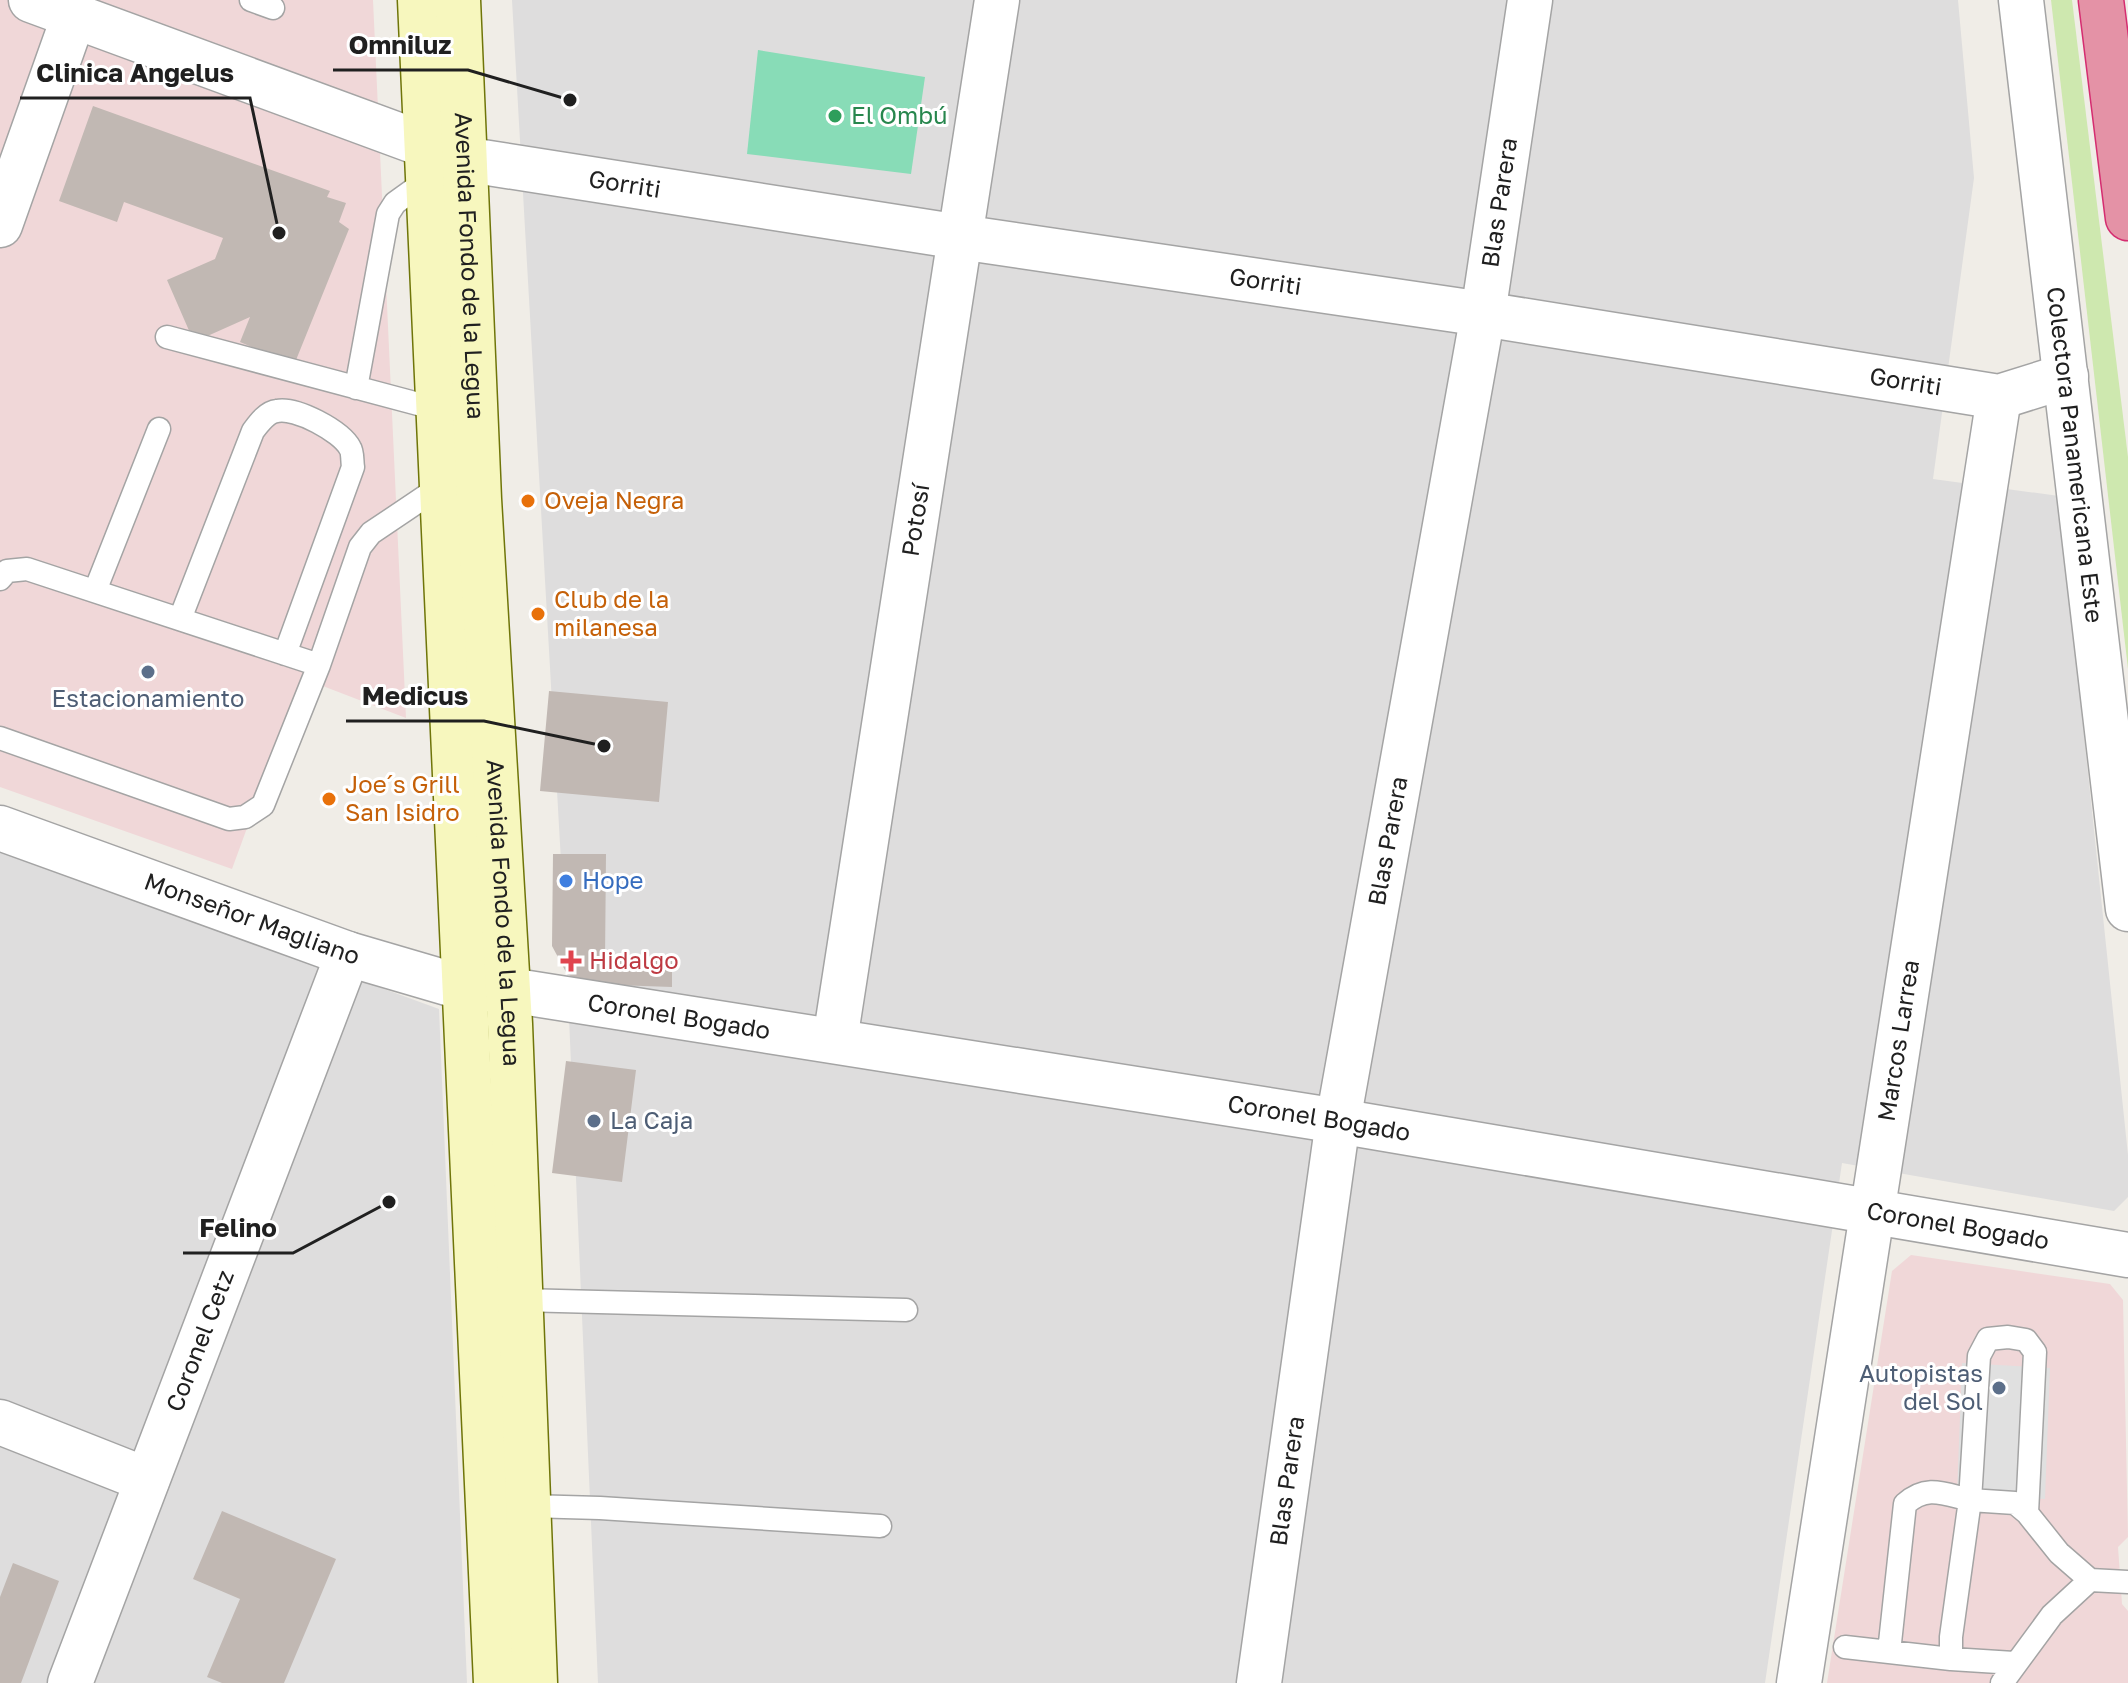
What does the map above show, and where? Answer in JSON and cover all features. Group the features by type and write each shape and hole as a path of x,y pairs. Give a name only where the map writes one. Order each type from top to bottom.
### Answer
{"highway":[{"path":"2101,0 2128,218"}],"main road":[{"name":"Avenida Fondo de la Legua","path":"420,0 480,515 509,990 535,1683"},
{"name":"Avenida Fondo de la Legua","path":"458,0 439,162 437,409 496,1683"}],"street":[{"name":"Gorriti","path":"31,0 439,162 1483,314 1999,397 2066,376"},
{"name":"Potosí","path":"835,1040 997,0"},
{"name":"Blas Parera","path":"1259,1683 1338,1121 1483,314 1530,0"},
{"name":"Colectora Panamericana Este","path":"2021,0 2128,909"},
{"path":"0,225 74,16"},
{"name":"Marcos Larrea","path":"1799,1683 1999,397"},
{"name":"Monseñor Magliano","path":"0,828 348,954 464,988 509,990"},
{"name":"Coronel Cetz","path":"70,1683 348,954"},
{"name":"Coronel Bogado","path":"509,990 1338,1121 2128,1255"},
{"path":"0,1422 147,1480"}],"lane":[{"path":"251,0 273,8"},
{"path":"356,388 388,214 401,197 439,162"},
{"path":"167,337 437,409"},
{"path":"180,619 253,431 261,420 277,411 304,415 331,429 350,448 353,467 285,654"},
{"path":"95,591 159,429"},
{"path":"0,738 229,819 245,817 263,805 286,751 360,547 371,533 441,486"},
{"path":"0,579 7,571 27,569 319,665"},
{"path":"520,1300 906,1310"},
{"path":"1951,1659 1951,1637 1970,1500 1982,1347 1988,1339 2008,1337 2026,1340 2035,1352 2027,1513"},
{"path":"1889,1652 1905,1504 1916,1494 1928,1491 1970,1500 2015,1503 2027,1513 2059,1553 2090,1580 2128,1582"},
{"path":"528,1506 880,1526"},
{"path":"2002,1683 2052,1615 2090,1580"},
{"path":"1845,1647 2014,1663"}],"shaded area":[{"path":"0,0 373,0 406,718 302,678 232,869 0,787"},
{"path":"512,0 1958,0 1974,178 1933,479 2059,496 2128,1155 2128,1197 2114,1211 1842,1163 1765,1683 598,1683 566,949"},
{"path":"0,849 439,1009 467,1683 0,1683"},
{"name":"Autopistas del Sol","path":"1911,1255 2110,1284 2123,1300 2128,1537 2118,1547 2122,1604 2128,1611 2128,1683 1827,1683 1892,1271"},
{"path":"1962,1363 2050,1368 2045,1499 1957,1494"}],"green space":[{"path":"2051,0 2072,0 2128,457 2128,669"},
{"name":"El Ombú","path":"758,50 925,77 911,174 747,154"}],"building":[{"path":"93,106 330,191 327,197 346,203 339,222 349,229 294,365 240,342 250,317 194,342 167,280 215,259 223,238 124,202 117,222 59,201"},
{"path":"549,691 668,702 659,802 540,791"},
{"path":"553,854 606,854 605,960 672,961 672,987 586,984 567,974 552,946"},
{"name":"La Caja","path":"566,1061 636,1070 622,1182 552,1173"},
{"path":"222,1511 336,1559 284,1683 222,1683 207,1677 240,1599 193,1579"},
{"path":"13,1563 59,1581 21,1683 0,1683 0,1597"}],"place":[{"name":"Omniluz","path":"570,100"},
{"name":"El Ombú","path":"835,116"},
{"name":"Clinica Angelus","path":"279,233"},
{"name":"Oveja Negra","path":"528,501"},
{"name":"Club de la milanesa","path":"538,614"},
{"name":"Estacionamiento","path":"148,672"},
{"name":"Medicus","path":"604,746"},
{"name":"Joe´s Grill San Isidro","path":"329,799"},
{"name":"Hope","path":"566,881"},
{"name":"Hidalgo","path":"571,961"},
{"name":"La Caja","path":"594,1121"},
{"name":"Felino","path":"389,1202"},
{"name":"Autopistas del Sol","path":"1999,1388"}]}
